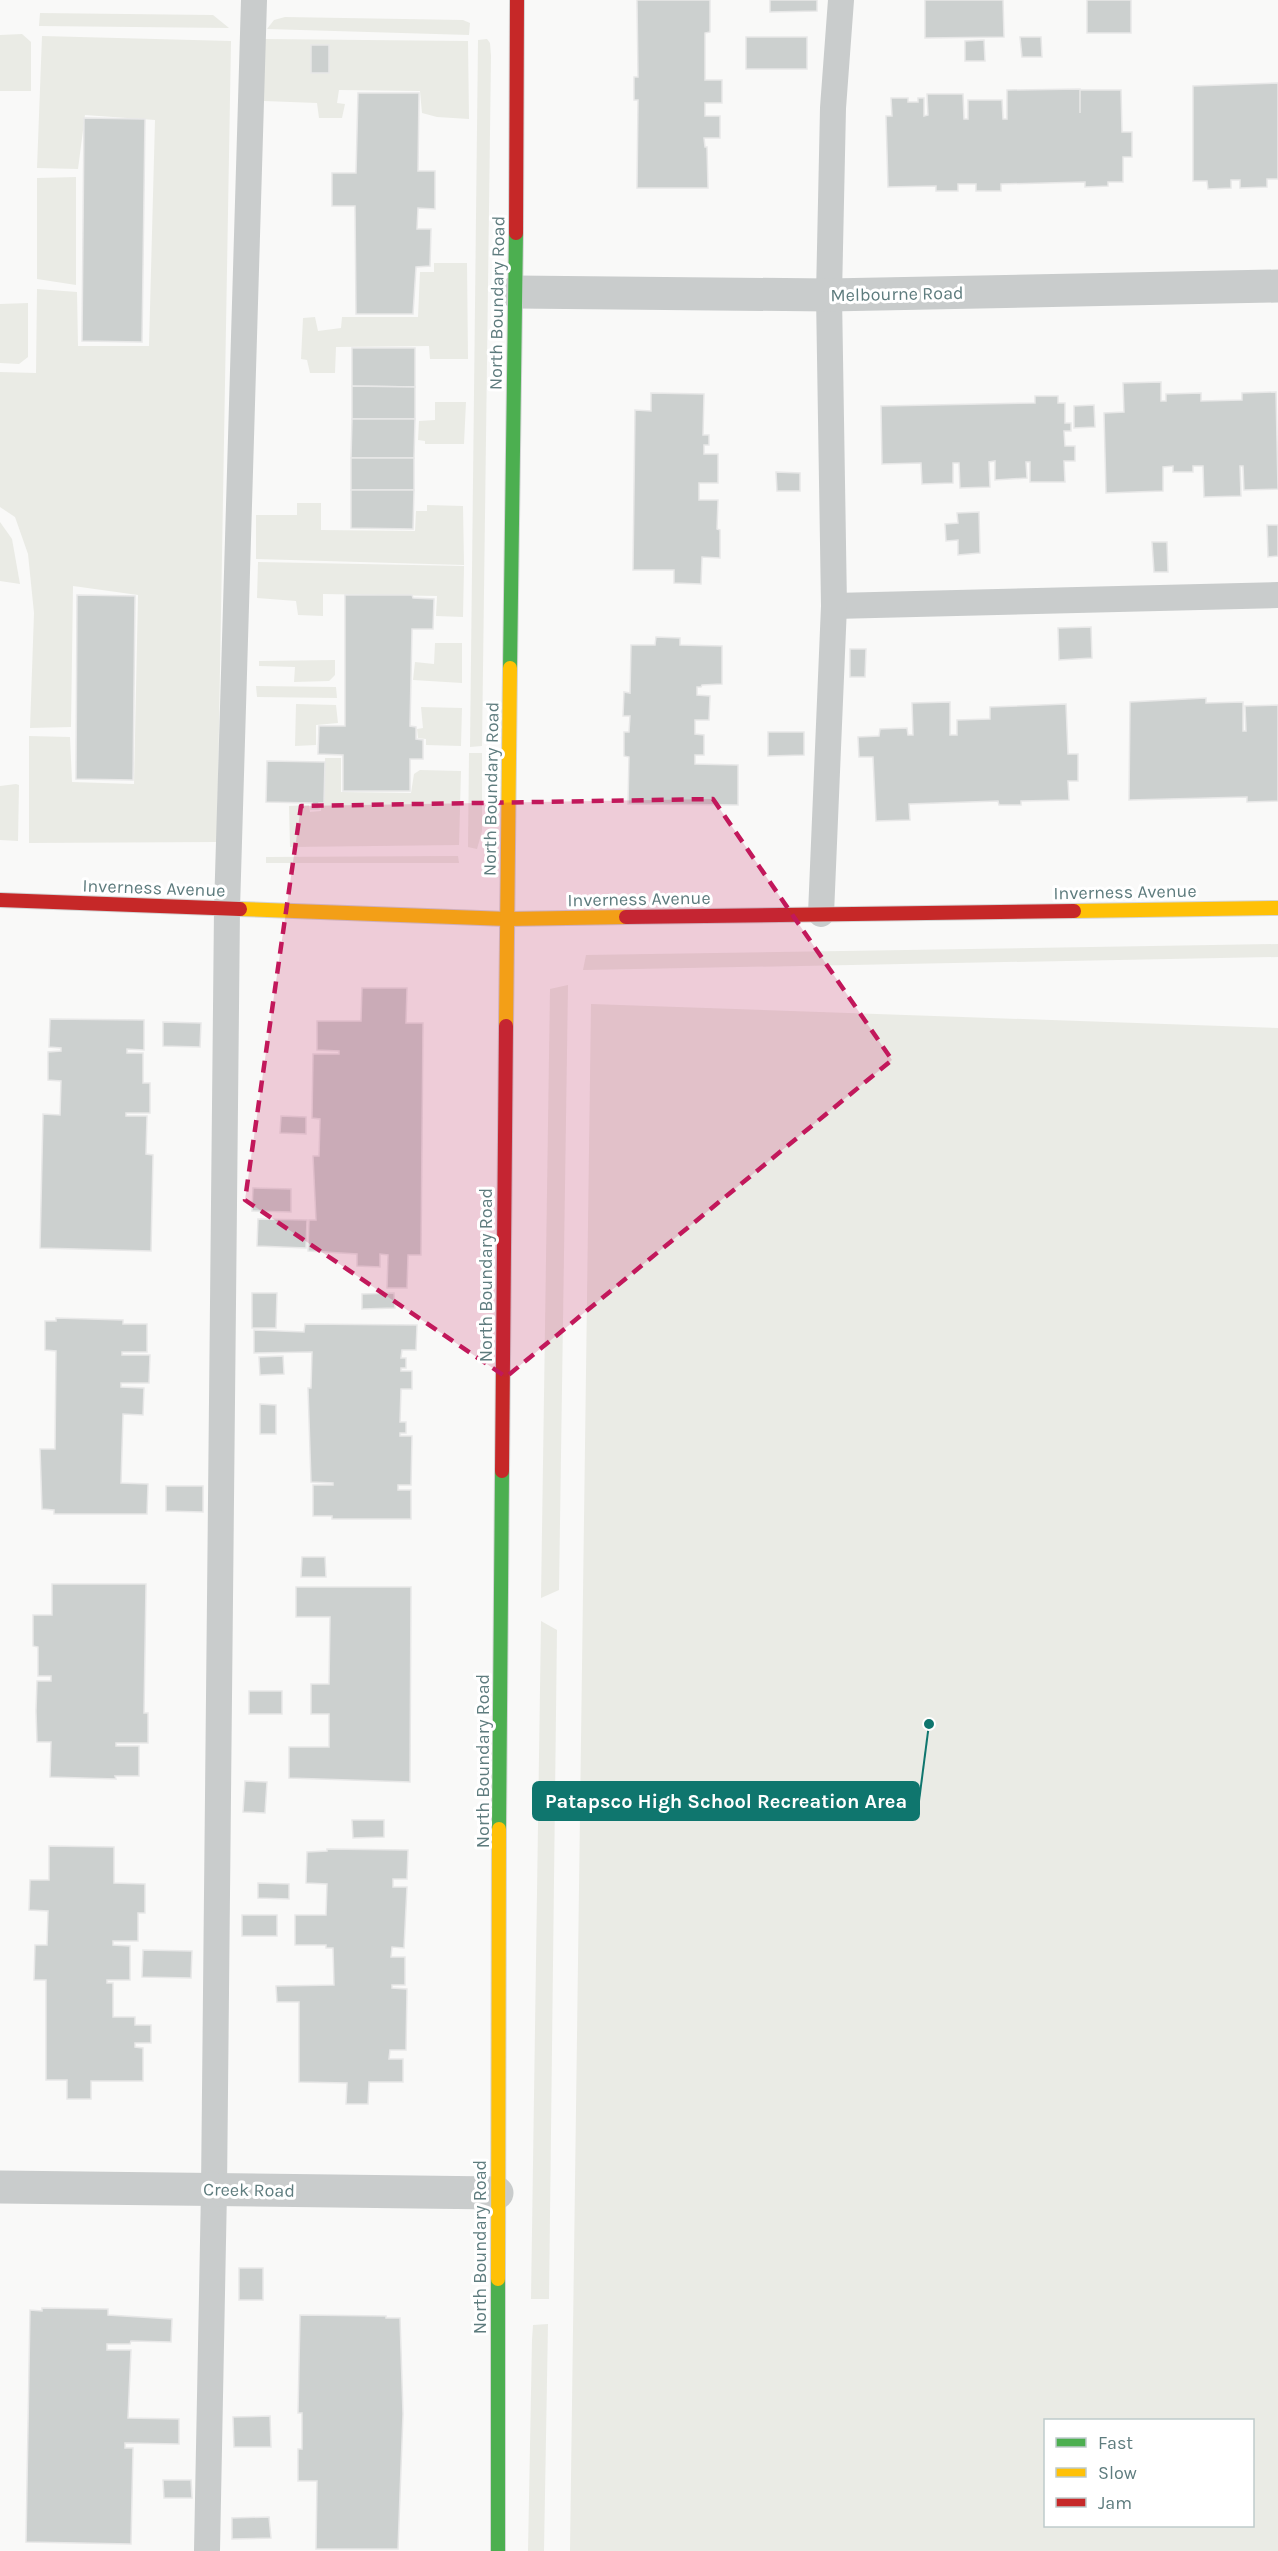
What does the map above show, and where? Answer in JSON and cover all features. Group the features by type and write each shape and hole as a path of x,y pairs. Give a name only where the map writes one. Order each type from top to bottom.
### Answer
{"street":[{"name":"North Boundary Road","path":"498,2551 497,2193 517,0"},
{"name":"Melbourne Road","path":"516,292 829,296 1278,286"},
{"name":"Inverness Avenue","path":"0,900 507,919 1278,908"},
{"name":"Creek Road","path":"0,2187 497,2193"}],"lane":[{"path":"207,2551 214,2190 227,909 254,0"},
{"path":"821,914 834,606 829,296 832,108 841,0"},
{"path":"834,606 1278,595"}],"highlighted area":[{"path":"713,799 892,1060 506,1377 245,1200 301,806"}],"shaded area":[{"path":"40,13 213,15 229,28 39,26"},
{"path":"285,17 463,20 470,23 469,35 267,29 274,20"},
{"path":"22,34 31,42 31,91 0,91 0,35"},
{"path":"42,36 231,41 217,842 29,843 29,736 70,737 72,782 134,784 138,595 73,586 71,727 30,728 34,613 28,554 15,517 0,507 0,372 36,373 37,289 77,292 78,346 149,346 155,120 85,115 78,169 37,168"},
{"path":"263,39 468,41 469,119 437,117 422,113 420,91 339,90 337,103 345,104 342,118 319,118 317,103 264,101"},
{"path":"487,39 490,43 491,56 482,746 470,747 478,40"},
{"path":"76,177 76,285 37,279 37,178"},
{"path":"434,263 467,263 468,359 430,359 429,346 336,347 335,373 310,373 307,360 301,359 303,318 315,317 318,331 341,328 342,317 418,317 420,272 434,272"},
{"path":"28,303 28,357 19,364 0,363 0,304"},
{"path":"435,402 466,402 464,444 425,444 425,441 418,440 419,421 435,420"},
{"path":"297,503 321,503 321,530 415,531 416,511 427,511 427,505 463,506 464,565 256,559 256,515 297,515"},
{"path":"0,522 12,539 20,584 0,581"},
{"path":"258,562 464,566 463,617 436,616 437,596 323,594 323,616 298,615 296,601 257,598"},
{"path":"435,643 462,643 462,683 413,680 415,662 434,664"},
{"path":"335,660 335,675 329,681 294,682 295,667 259,666 259,661"},
{"path":"256,686 336,687 337,698 257,697"},
{"path":"296,704 336,705 338,723 316,725 316,745 295,746"},
{"path":"421,707 462,708 461,746 426,745 426,739 418,738 417,729 423,728"},
{"path":"469,753 482,753 482,831 477,849 468,847"},
{"path":"325,758 341,758 341,792 411,793 414,774 420,770 461,771 459,845 290,847 289,806 309,805 310,812 321,811 321,805 324,805"},
{"path":"19,785 18,841 0,840 0,786"},
{"path":"458,856 459,863 266,863 266,857"},
{"path":"1278,944 1278,957 583,970 586,955"},
{"path":"568,985 559,1590 541,1598 550,989"},
{"path":"591,1004 1278,1028 1278,2551 570,2551"},
{"path":"541,1621 557,1630 549,2299 531,2299"},
{"path":"548,2324 544,2551 528,2551 533,2325"}],"building":[{"path":"637,0 710,0 710,32 705,33 705,80 722,80 722,103 705,103 705,116 720,116 720,138 704,138 705,147 707,147 708,188 637,188 638,100 634,100 634,77 638,77"},
{"path":"770,0 817,0 817,11 770,12"},
{"path":"925,0 1003,0 1004,37 925,38"},
{"path":"1087,0 1131,0 1131,33 1087,33"},
{"path":"746,37 807,37 807,69 746,69"},
{"path":"1020,37 1041,37 1042,57 1022,57"},
{"path":"984,40 985,61 965,61 965,41"},
{"path":"311,45 329,45 329,73 311,73"},
{"path":"1278,83 1278,179 1267,179 1267,187 1240,188 1240,180 1231,180 1231,188 1208,189 1207,181 1193,181 1193,86"},
{"path":"1007,90 1121,90 1122,132 1132,132 1132,157 1123,157 1123,182 1108,182 1108,186 1085,187 1085,182 1001,184 1001,191 976,191 976,184 958,184 958,191 936,191 936,186 888,187 886,116 892,116 891,98 908,98 908,102 918,102 918,98 924,98 924,116 928,115 927,94 963,94 964,119 968,119 968,100 1002,100 1003,119 1007,119"},
{"path":"358,93 419,93 418,171 435,171 435,209 418,208 417,229 431,229 430,266 416,267 413,314 356,314 355,206 332,206 332,173 356,173"},
{"path":"84,118 145,119 142,342 82,341"},
{"path":"352,348 415,348 415,387 352,386"},
{"path":"1161,382 1161,401 1166,401 1166,394 1201,393 1201,401 1242,400 1242,393 1276,392 1278,489 1244,490 1243,466 1240,466 1241,496 1204,497 1203,466 1193,466 1193,472 1173,472 1173,466 1163,467 1163,491 1106,493 1104,413 1124,412 1123,383"},
{"path":"352,386 415,387 415,419 352,419"},
{"path":"651,393 704,394 703,435 709,435 709,445 704,445 704,454 718,454 718,483 699,483 699,500 718,500 717,529 720,530 720,558 702,557 701,584 674,583 674,570 633,570 635,410 651,411"},
{"path":"1035,396 1058,396 1058,403 1065,403 1065,423 1071,423 1071,431 1064,431 1065,446 1075,446 1075,461 1064,461 1065,482 1030,482 1030,462 1026,462 1027,478 995,480 995,461 989,462 990,487 960,488 959,463 953,463 953,483 922,484 921,463 882,464 881,406 1035,403"},
{"path":"1094,405 1095,427 1074,428 1074,406"},
{"path":"352,419 415,419 414,458 351,458"},
{"path":"351,458 414,458 414,490 351,490"},
{"path":"776,472 800,473 800,491 777,491"},
{"path":"351,490 414,490 413,529 351,528"},
{"path":"979,512 980,553 958,555 958,540 946,541 945,524 958,523 957,513"},
{"path":"1267,525 1278,525 1278,556 1268,557"},
{"path":"1152,542 1167,542 1168,572 1154,572"},
{"path":"77,595 135,596 133,780 76,779"},
{"path":"345,595 412,595 413,598 434,599 433,629 412,629 410,726 416,727 416,739 423,740 423,759 410,759 410,791 343,791 343,755 318,754 319,726 345,726"},
{"path":"1091,627 1092,658 1059,660 1058,628"},
{"path":"656,637 680,638 680,645 722,646 722,684 697,687 697,695 710,696 709,720 695,720 695,734 704,735 704,755 695,755 695,764 738,765 738,805 628,804 629,757 624,756 624,732 629,732 630,716 623,716 624,692 630,693 631,645 655,645"},
{"path":"850,649 866,649 865,677 850,677"},
{"path":"1206,698 1206,703 1243,702 1243,731 1246,731 1245,706 1278,705 1278,801 1247,802 1247,797 1129,800 1130,702"},
{"path":"950,702 950,735 957,735 957,720 990,719 990,707 1066,704 1068,754 1078,754 1078,781 1068,781 1069,800 1021,801 1021,805 999,805 998,801 909,804 910,820 876,821 873,757 859,757 858,737 879,736 880,729 907,728 908,735 913,735 912,703"},
{"path":"768,732 804,732 804,755 768,756"},
{"path":"267,761 325,762 324,803 319,803 319,809 311,809 312,803 266,802"},
{"path":"362,988 407,988 406,1023 423,1023 421,1255 408,1255 407,1288 387,1288 388,1255 380,1254 380,1267 357,1266 357,1254 308,1251 309,1220 316,1220 313,1156 319,1156 320,1119 312,1118 313,1054 339,1054 339,1051 317,1050 317,1021 361,1021"},
{"path":"50,1019 144,1020 144,1050 127,1049 127,1053 143,1053 143,1083 150,1083 150,1113 126,1113 126,1116 147,1116 146,1154 153,1155 151,1251 40,1248 43,1114 60,1115 61,1081 48,1080 48,1052 61,1051 61,1048 49,1047"},
{"path":"163,1022 201,1023 200,1047 163,1046"},
{"path":"281,1116 306,1117 306,1134 280,1133"},
{"path":"253,1188 291,1189 291,1212 252,1211"},
{"path":"258,1219 307,1220 306,1248 257,1246"},
{"path":"252,1293 277,1293 276,1328 252,1328"},
{"path":"394,1293 395,1308 362,1309 362,1294"},
{"path":"56,1318 123,1320 123,1324 147,1324 147,1352 122,1352 122,1355 150,1355 149,1383 121,1383 121,1387 144,1388 143,1415 123,1414 121,1483 148,1484 147,1514 54,1514 54,1510 42,1509 40,1449 55,1449 56,1351 45,1350 45,1321 56,1321"},
{"path":"305,1324 417,1325 416,1350 402,1350 401,1358 406,1358 406,1368 401,1368 401,1371 412,1371 412,1389 401,1389 400,1422 406,1422 406,1433 400,1433 400,1436 412,1436 411,1485 398,1485 398,1490 411,1490 411,1519 332,1519 332,1516 313,1516 313,1485 333,1485 333,1483 311,1482 308,1388 311,1388 312,1352 254,1353 254,1330 304,1332"},
{"path":"283,1356 284,1374 260,1375 259,1357"},
{"path":"260,1404 276,1405 276,1434 260,1434"},
{"path":"166,1486 203,1486 203,1512 166,1511"},
{"path":"302,1557 325,1557 326,1577 301,1577"},
{"path":"52,1584 146,1584 144,1713 148,1713 148,1743 116,1743 116,1746 139,1746 139,1776 115,1776 116,1779 50,1777 51,1742 37,1742 36,1711 37,1681 51,1681 51,1676 38,1676 38,1647 33,1646 33,1615 52,1615"},
{"path":"296,1587 411,1587 410,1782 289,1778 289,1747 329,1747 329,1714 311,1714 311,1684 329,1684 330,1617 296,1617"},
{"path":"249,1691 282,1691 282,1714 249,1714"},
{"path":"245,1781 267,1782 265,1813 243,1812"},
{"path":"352,1820 384,1820 384,1837 353,1838"},
{"path":"49,1846 114,1847 114,1883 145,1884 145,1913 138,1913 138,1941 113,1941 113,1945 130,1946 130,1980 107,1980 107,1983 113,1983 113,2017 135,2017 135,2025 151,2025 151,2043 135,2043 135,2047 143,2048 143,2081 91,2081 91,2099 67,2099 67,2080 46,2080 46,1980 34,1980 35,1945 47,1945 48,1911 29,1910 30,1880 49,1880"},
{"path":"327,1849 408,1850 407,1879 393,1879 393,1887 407,1887 404,1948 392,1947 391,1957 405,1957 405,1985 392,1985 392,1988 407,1989 406,2050 390,2050 389,2059 403,2059 403,2082 369,2082 368,2104 346,2104 347,2083 299,2082 299,2002 277,2002 276,1986 334,1985 333,1948 326,1948 326,1945 295,1945 295,1915 326,1915 327,1884 306,1883 307,1852 327,1851"},
{"path":"258,1883 289,1884 289,1899 258,1898"},
{"path":"242,1915 277,1915 277,1936 242,1936"},
{"path":"143,1950 192,1951 191,1978 142,1977"},
{"path":"239,2268 263,2268 263,2300 239,2300"},
{"path":"42,2308 108,2309 108,2315 172,2319 171,2342 131,2341 130,2344 107,2344 107,2350 131,2350 128,2418 179,2419 179,2444 125,2443 125,2448 133,2448 131,2544 26,2542 30,2310 42,2311"},
{"path":"300,2315 400,2318 403,2414 398,2549 316,2549 317,2481 298,2481 298,2449 302,2449 302,2413 298,2413"},
{"path":"270,2416 271,2447 234,2447 233,2417"},
{"path":"163,2480 191,2480 192,2498 164,2498"},
{"path":"269,2517 271,2538 232,2539 232,2518"}],"traffic: fast":[{"path":"510,668 516,233"},
{"path":"499,1829 502,1471"},
{"path":"498,2279 498,2551"}],"traffic: slow":[{"path":"506,1026 510,668"},
{"path":"1074,911 1278,908"},
{"path":"240,909 507,919 626,917"},
{"path":"498,2279 499,1829"}],"traffic: jam":[{"path":"516,233 517,0"},
{"path":"0,900 240,909"},
{"path":"626,917 1074,911"},
{"path":"502,1471 506,1026"}],"place":[{"name":"Patapsco High School Recreation Area","path":"929,1724"}]}
